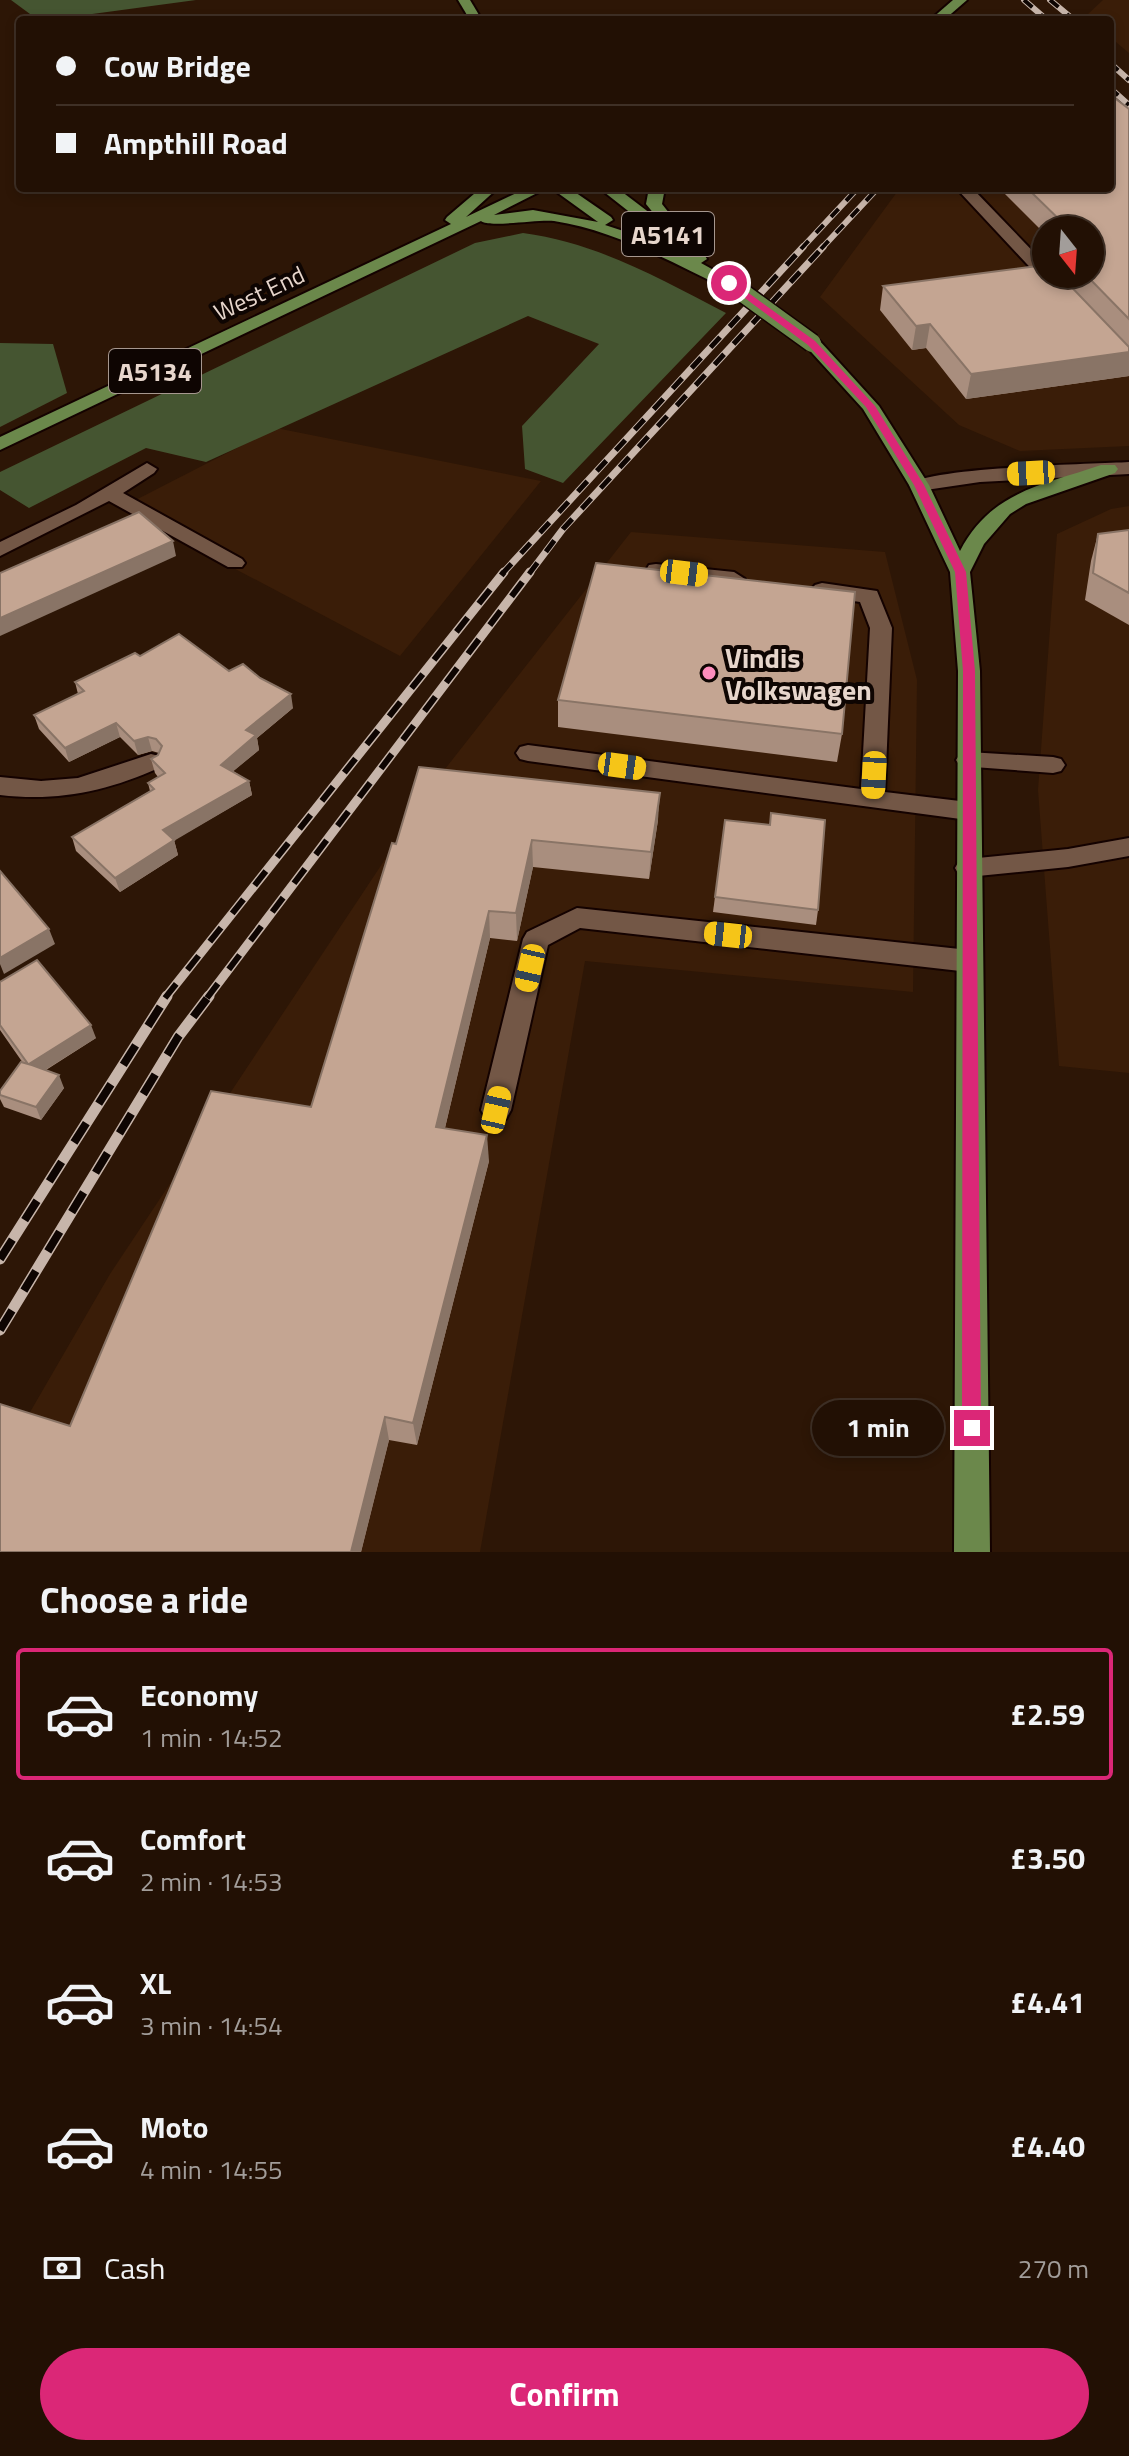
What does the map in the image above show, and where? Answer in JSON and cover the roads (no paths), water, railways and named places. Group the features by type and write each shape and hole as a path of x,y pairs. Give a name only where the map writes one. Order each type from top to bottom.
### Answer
{"main road":[{"path":"941,16 961,0"},
{"path":"434,238 486,192"},
{"name":"West End","path":"0,444 531,192"},
{"path":"564,192 582,206 659,250 729,283"},
{"name":"A5141","path":"612,192 812,343 870,406 919,485 960,572 969,671 972,1552"},
{"path":"656,192 654,204 659,214 729,283"},
{"path":"434,238 511,215 558,216 659,250"},
{"path":"960,572 973,542 993,516 1018,497 1108,469"}],"street":[{"path":"968,192 1076,307"},
{"path":"919,485 980,476 1129,468"},
{"path":"0,550 83,509 147,469"},
{"path":"109,493 235,563"},
{"path":"656,570 762,583"},
{"path":"793,586 869,596 875,610 881,628 873,799"},
{"path":"528,753 968,811"},
{"path":"968,760 1053,765"},
{"path":"0,786 64,789 110,781 151,762"},
{"path":"968,868 1068,858 1129,847"},
{"path":"496,1110 536,939 577,918 969,961"}],"railway":[{"path":"1024,0 1042,16"},
{"path":"1050,0 1069,16"},
{"path":"1114,67 1129,80"},
{"path":"1114,92 1129,105"},
{"path":"801,249 854,192"},
{"path":"821,249 874,192"},
{"path":"502,574 803,247"},
{"path":"529,574 563,529 823,247"},
{"path":"165,998 504,572"},
{"path":"207,998 530,572"},
{"path":"0,1259 167,996"},
{"path":"0,1330 178,1037 209,996"}],"place":[{"name":"Vindis Volkswagen","path":"709,673"}]}
